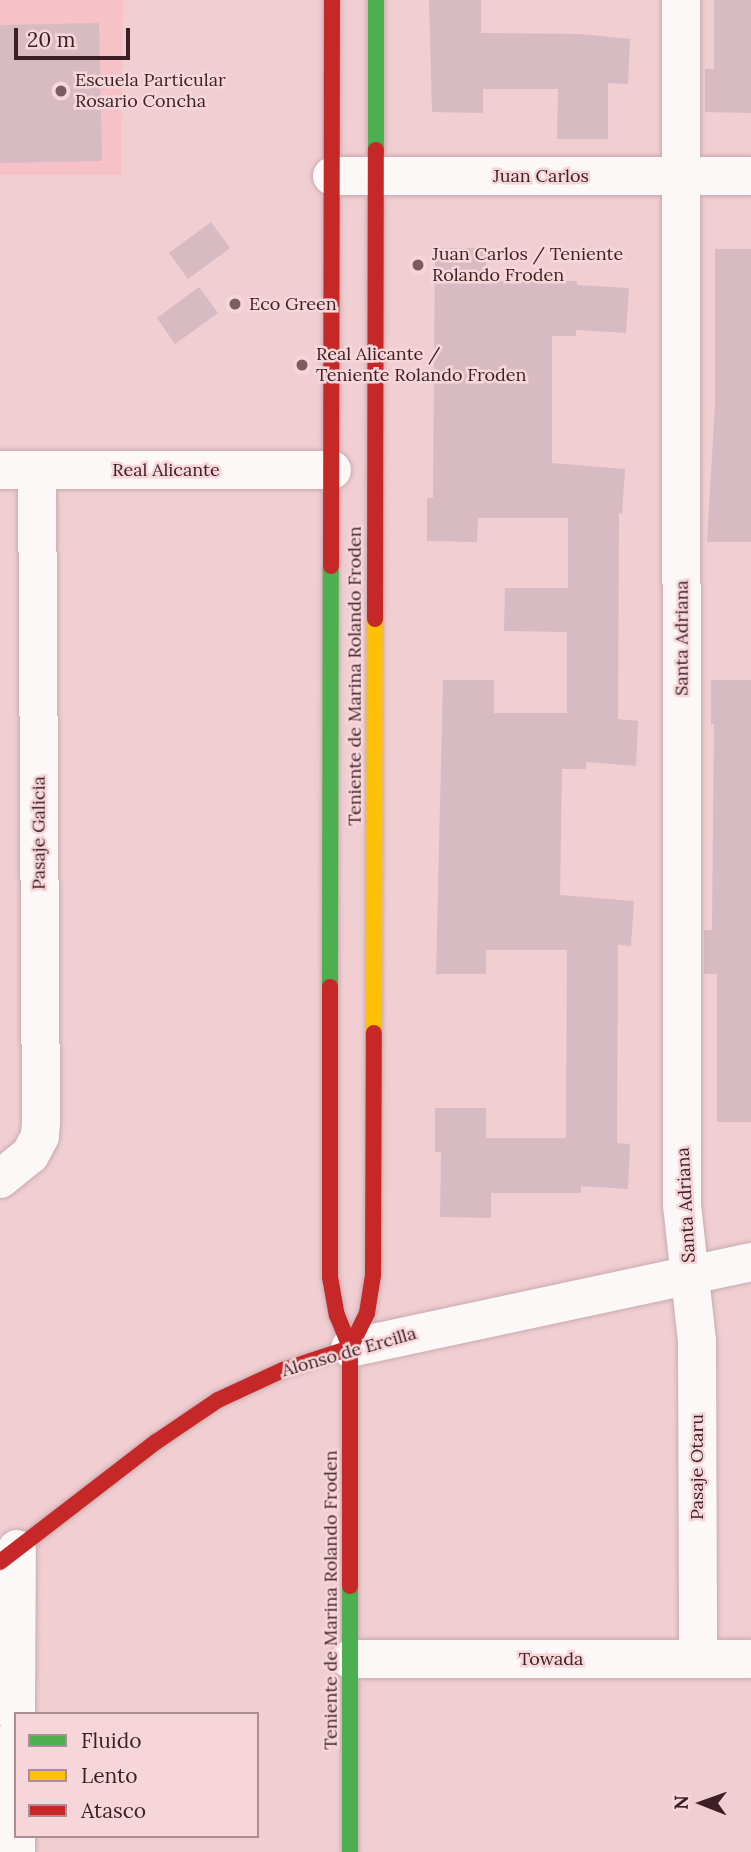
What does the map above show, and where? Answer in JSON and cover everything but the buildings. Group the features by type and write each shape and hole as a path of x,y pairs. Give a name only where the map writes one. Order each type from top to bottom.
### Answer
{"street":[{"name":"Teniente de Marina Rolando Froden","path":"332,0 330,1277 337,1315 350,1348 350,1852"},
{"name":"Teniente de Marina Rolando Froden","path":"350,1348 367,1313 373,1273 376,0"},
{"name":"Santa Adriana","path":"681,0 682,1191 690,1275"},
{"name":"Juan Carlos","path":"332,176 751,176"},
{"name":"Real Alicante","path":"19,470 332,470"},
{"name":"Pasaje Galicia","path":"0,1179 30,1155 40,1136 41,1123 19,470"},
{"name":"Alonso de Ercilla","path":"8,1556 156,1442 218,1400 283,1370 350,1348 751,1262"},
{"name":"Pasaje Otaru","path":"690,1275 697,1342 698,1660"},
{"path":"8,1556 16,1712"},
{"name":"Towada","path":"350,1659 751,1660"}],"shaded area":[{"name":"Escuela Particular Rosario Concha","path":"0,0 123,0 121,175 0,175"}],"traffic: fast":[{"path":"376,0 376,150"},
{"path":"330,987 331,566"},
{"path":"350,1586 350,1852"}],"traffic: slow":[{"path":"374,1033 375,619"}],"traffic: jam":[{"path":"331,566 332,0"},
{"path":"375,619 376,150"},
{"path":"330,987 330,1277 337,1315 350,1348 350,1586"},
{"path":"350,1348 367,1313 373,1274 374,1033"},
{"path":"0,1562 156,1442 218,1400 283,1370 350,1348"}],"place":[{"name":"Escuela Particular Rosario Concha","path":"61,91"},
{"name":"Juan Carlos / Teniente Rolando Froden","path":"418,265"},
{"name":"Eco Green","path":"235,304"},
{"name":"Real Alicante / Teniente Rolando Froden","path":"302,365"}]}
